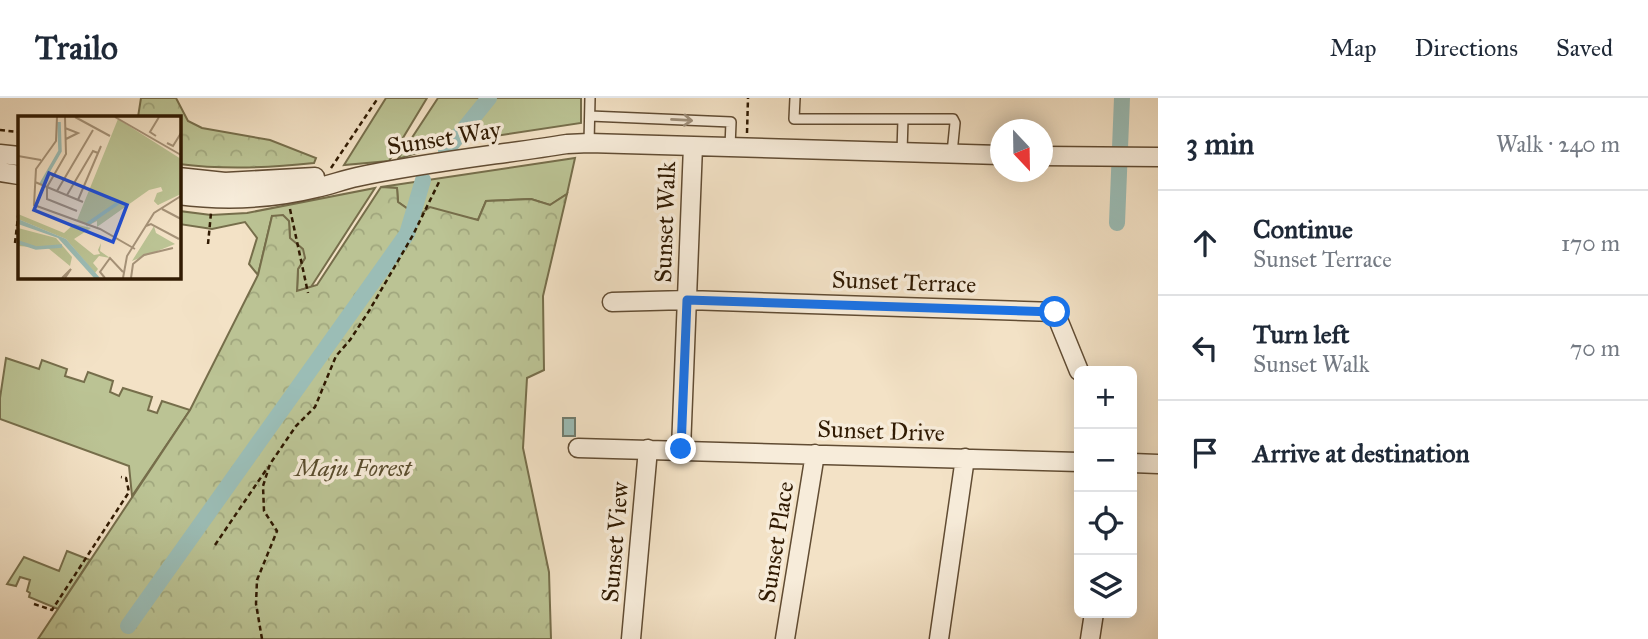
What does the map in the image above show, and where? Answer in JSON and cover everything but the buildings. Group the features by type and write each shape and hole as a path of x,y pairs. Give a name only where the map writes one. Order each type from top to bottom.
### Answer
{"street":[{"name":"Sunset Way","path":"180,195 223,199 284,193 357,177 567,144 990,155"},
{"name":"Sunset Walk","path":"681,449 693,146"},
{"path":"0,154 18,156"},
{"path":"1053,156 1158,157"},
{"path":"0,172 18,175"},
{"name":"Sunset Way","path":"180,177 225,181 357,177"},
{"name":"Sunset Walk","path":"612,302 687,300"},
{"name":"Sunset Terrace","path":"687,300 1055,312 1077,366"},
{"path":"578,448 681,449"},
{"name":"Sunset View","path":"631,639 648,449"},
{"name":"Sunset Drive","path":"681,449 1074,461"},
{"name":"Sunset Place","path":"785,639 815,454"},
{"path":"939,639 965,458"},
{"path":"1137,463 1158,464"},
{"path":"1090,639 1093,618"}],"lane":[{"path":"589,143 590,98"},
{"path":"795,98 794,119 953,119 952,153"},
{"path":"590,116 731,122 730,148"},
{"path":"902,152 903,119"}],"path":[{"path":"327,177 378,98"},
{"path":"747,136 748,98"},
{"path":"0,130 18,132"},
{"path":"215,545 296,426 315,407 336,356 369,311 413,235 443,174"},
{"path":"284,193 295,222 308,293"},
{"path":"208,244 211,210"},
{"path":"15,243 18,217"},
{"path":"261,639 256,604 257,580 277,531 264,511 263,486 270,464"},
{"path":"34,604 52,610 129,492 126,478 121,477"}],"green space":[{"path":"141,98 176,98 188,121 202,128 270,140 316,158 314,163 263,167 230,168 180,164 180,116 138,116"},
{"path":"386,98 427,98 389,161 344,165"},
{"path":"438,98 485,98 449,143 398,159"},
{"path":"492,98 581,98 581,123 456,142"},
{"path":"575,158 567,194 550,205 531,199 486,201 478,220 458,216 418,216 398,202 397,188 381,187"},
{"name":"Maju Forest","path":"381,187 397,188 398,202 418,216 430,207 478,220 486,201 531,199 550,205 567,194 543,296 544,370 527,378 523,448 549,572 551,639 38,639 190,410 258,275 272,216 283,215 289,221 290,238 303,249 305,258 298,269 297,291 317,285"},
{"path":"375,188 311,287 297,291 298,269 305,258 290,238 289,222 272,216 258,275 249,264 257,238 245,222 212,229 180,224 180,211 211,215 247,213"},
{"path":"6,358 39,369 42,360 67,369 65,376 84,382 88,372 113,381 110,392 119,396 123,388 152,397 148,410 157,413 162,401 190,410 132,496 129,466 0,419"},
{"path":"67,551 90,560 58,609 29,597 30,593 27,591 30,580 20,577 16,586 7,584 24,557 59,571"}],"water":[{"path":"563,418 575,418 575,436 563,436"}],"waterway":[{"path":"446,151 489,98"},
{"path":"1117,223 1122,98"},
{"path":"128,626 407,234 423,180"}],"route":[{"path":"681,449 687,300 1055,312"}]}
